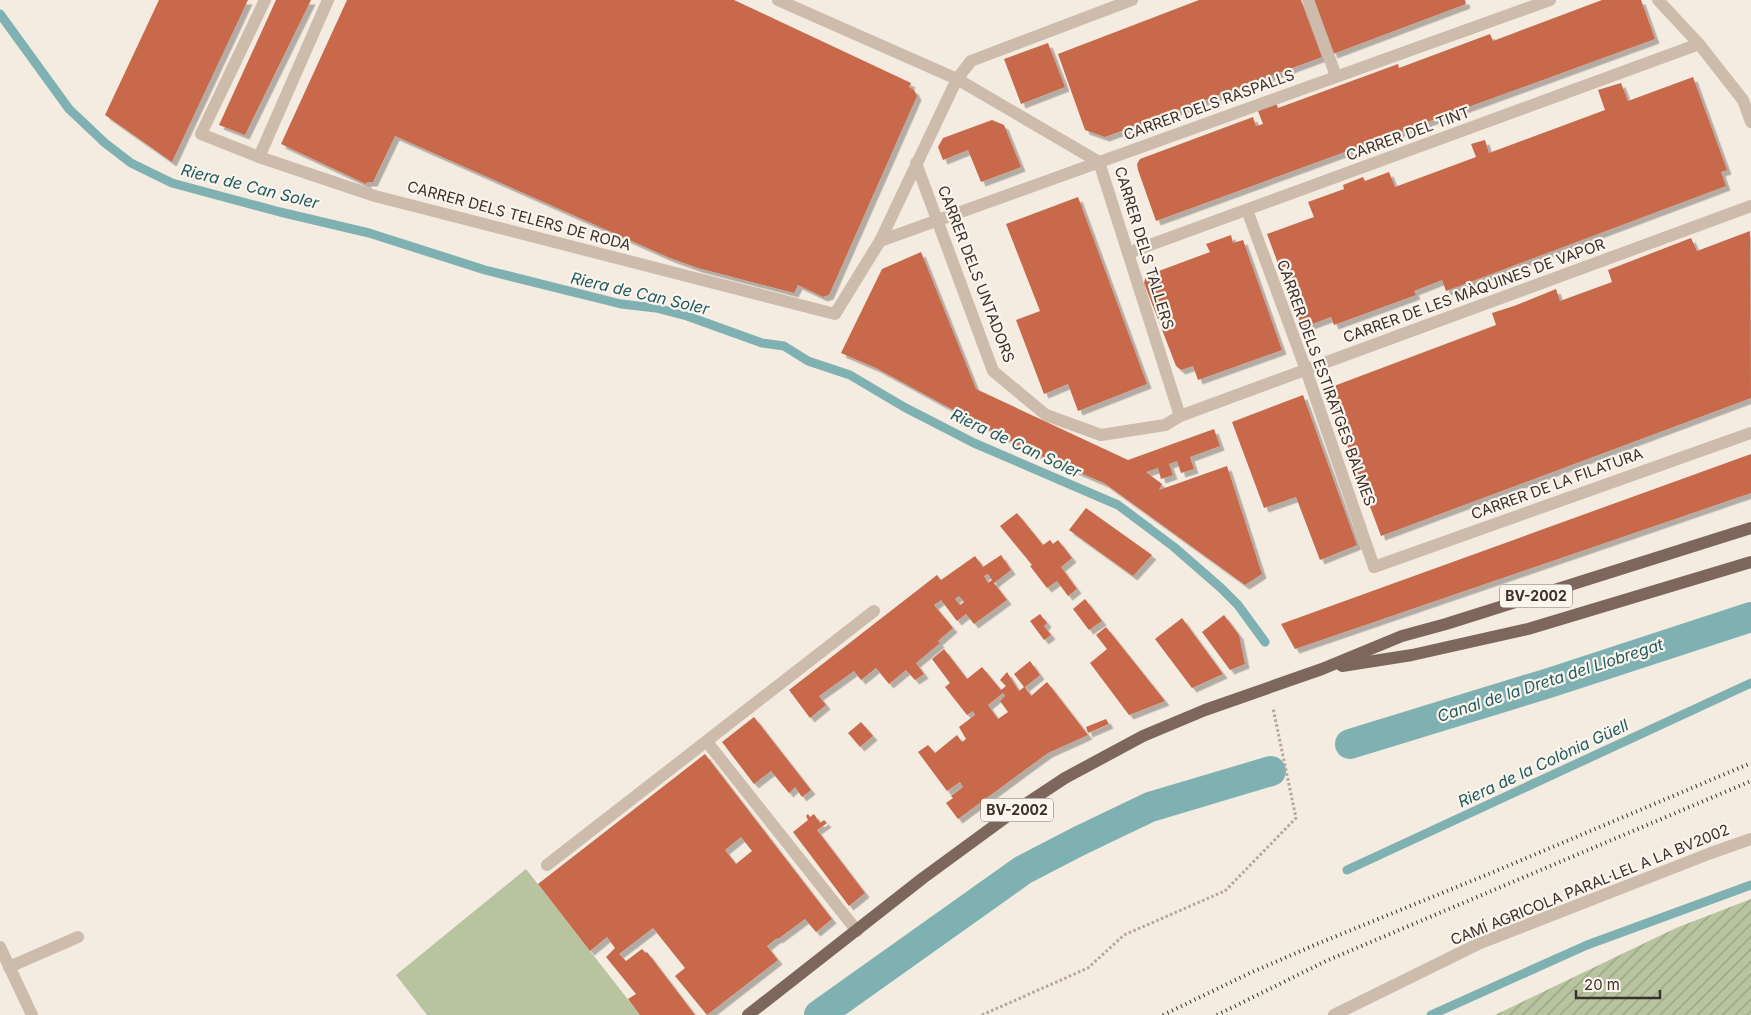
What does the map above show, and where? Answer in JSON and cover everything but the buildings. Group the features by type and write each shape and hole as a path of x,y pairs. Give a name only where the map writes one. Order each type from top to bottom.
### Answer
{"main road":[{"name":"BV-2002","path":"748,1015 923,878 1009,815 1065,778 1143,736 1205,710 1322,669 1402,636 1751,528"},
{"name":"BV-2002","path":"1322,669 1412,655 1528,629 1751,562"}],"street":[{"name":"CARRER DELS TELERS DE RODA","path":"265,0 201,134 259,157 375,196 834,314 880,241"},
{"path":"259,157 328,0"},
{"name":"CARRER DELS TALLERS","path":"778,0 957,79 1099,162 1180,416"},
{"path":"880,241 957,79 971,61 1132,0"},
{"path":"1308,0 1336,76"},
{"name":"CARRER DELS RASPALLS","path":"880,241 1550,0"},
{"path":"1658,0 1699,44 1743,100 1751,122"},
{"name":"CARRER DEL TINT","path":"1128,253 1699,44"},
{"name":"CARRER DELS UNTADORS","path":"916,163 993,371 1046,415 1101,435 1165,425 1180,416"},
{"name":"CARRER DE LES MÀQUINES DE VAPOR","path":"1180,416 1751,206"},
{"name":"CARRER DELS ESTIRATGES BALMES","path":"1247,210 1306,370 1374,567"},
{"name":"CARRER DE LA FILATURA","path":"1374,567 1751,433"},
{"path":"547,865 874,611"},
{"path":"707,742 857,931"},
{"name":"CAMÍ AGRICOLA PARAL·LEL A LA BV2002","path":"1334,1015 1478,944 1751,839"},
{"path":"5,964 78,936"},
{"path":"0,947 5,964 32,1015"}],"path":[{"path":"982,1015 1088,968 1124,935 1225,891 1296,818 1269,688"}],"green space":[{"path":"526,869 640,1015 427,1015 396,975"},
{"path":"1751,899 1751,1015 1495,1015 1676,928"}],"waterway":[{"name":"Riera de Can Soler","path":"0,14 69,109 105,143 131,163 172,183 280,212 369,233 485,270 621,304 656,308 687,316 762,343 784,346 808,361 850,375 904,407 974,443 1118,505 1174,547 1221,588 1238,605 1265,642"},
{"name":"Canal de la Dreta del Llobregat","path":"1350,744 1549,683 1751,617"},
{"name":"Riera de la Colònia Güell","path":"1347,870 1751,683"},
{"name":"Canal de la Dreta del Llobregat","path":"819,1015 1023,870 1150,807 1271,771"},
{"path":"1431,1015 1587,945 1751,885"}],"railway":[{"path":"1163,1015 1250,973 1317,944 1751,763"},
{"path":"1217,1015 1326,961 1751,781"}]}
